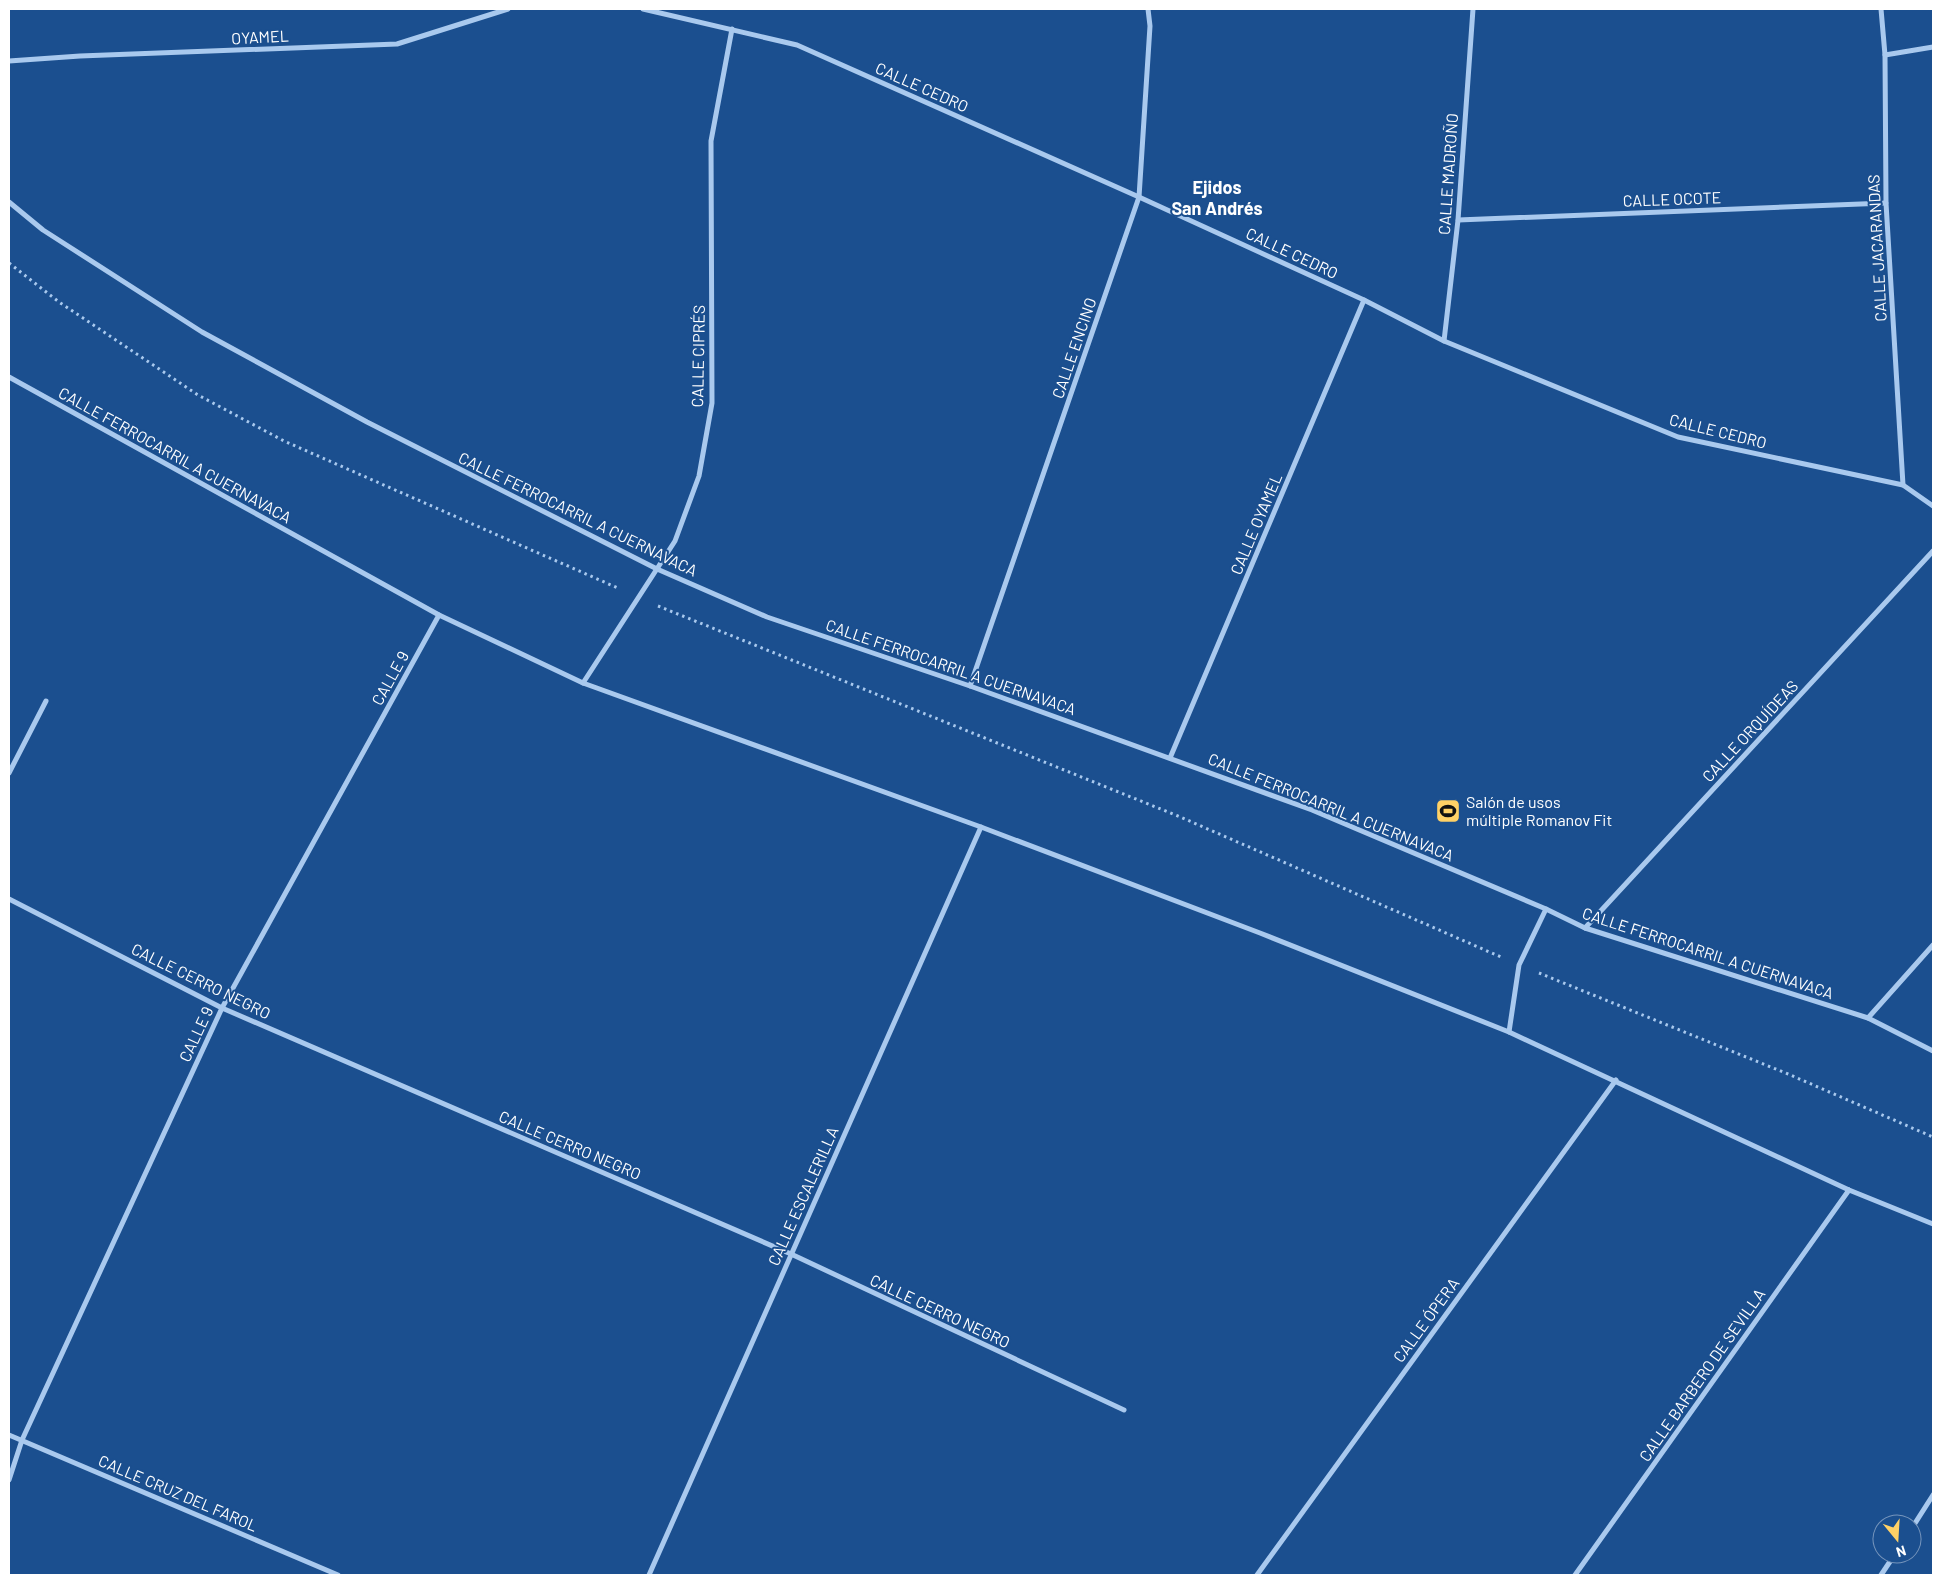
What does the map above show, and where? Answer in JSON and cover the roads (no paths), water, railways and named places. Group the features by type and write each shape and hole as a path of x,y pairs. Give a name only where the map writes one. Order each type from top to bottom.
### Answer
{"street":[{"name":"OYAMEL","path":"9,61 80,56 397,44 508,9"},
{"name":"CALLE CEDRO","path":"643,9 797,45 1139,197 1364,300 1444,341 1678,437 1903,485 1933,506"},
{"name":"CALLE ENCINO","path":"970,686 1139,197 1150,26 1148,9"},
{"name":"CALLE MADROÑO","path":"1444,341 1458,220 1473,9"},
{"name":"CALLE JACARANDAS","path":"1881,9 1885,55 1886,203 1903,485"},
{"name":"CALLE CIPRÉS","path":"583,683 675,542 699,476 712,403 710,141 732,29"},
{"path":"1885,55 1933,47"},
{"name":"CALLE FERROCARRIL A CUERNAVACA","path":"9,202 43,230 202,332 366,422 657,569 767,617 970,686 1312,810 1546,909 1585,928 1868,1018 1933,1051"},
{"name":"CALLE OCOTE","path":"1458,220 1886,203"},
{"name":"CALLE OYAMEL","path":"1170,758 1364,300"},
{"name":"CALLE FERROCARRIL A CUERNAVACA","path":"9,377 439,615 583,683 982,827 1509,1032 1616,1080 1849,1190 1933,1224"},
{"name":"CALLE ORQUÍDEAS","path":"1585,928 1933,551"},
{"name":"CALLE 9","path":"9,1480 22,1440 222,1008 439,615"},
{"path":"9,774 46,701"},
{"name":"CALLE ESCALERILLA","path":"649,1575 982,827"},
{"name":"CALLE CERRO NEGRO","path":"9,899 222,1008 791,1254 1124,1410"},
{"path":"1509,1032 1519,965 1546,909"},
{"path":"1868,1018 1933,945"},
{"name":"CALLE ÓPERA","path":"1257,1575 1616,1080"},
{"name":"CALLE BARBERO DE SEVILLA","path":"1576,1575 1849,1190"},
{"name":"CALLE CRUZ DEL FAROL","path":"9,1435 338,1575"},
{"path":"1921,1514 1933,1496"},
{"path":"1881,1575 1888,1564"}],"place":[{"name":"Salón de usos múltiple Romanov Fit","path":"1448,811"}],"district":[{"name":"Ejidos San Andrés","path":"1217,198"}]}
